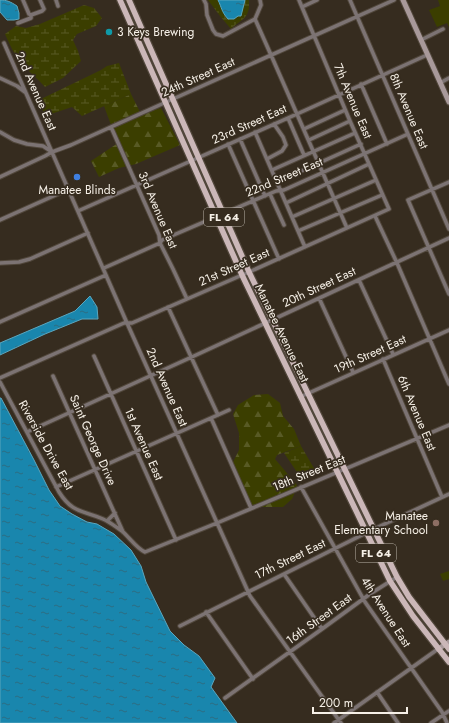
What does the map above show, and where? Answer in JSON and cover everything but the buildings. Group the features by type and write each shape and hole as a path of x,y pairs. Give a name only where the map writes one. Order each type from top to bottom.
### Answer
{"main road":[{"name":"Manatee Avenue East","path":"120,0 190,161 264,324 366,533 390,581 405,604 449,662"},
{"name":"Manatee Avenue East","path":"129,0 249,272 397,577 409,597 448,645"}],"street":[{"path":"23,0 29,14 31,15"},
{"path":"18,23 31,18 31,15 44,9 40,0"},
{"path":"56,0 58,6"},
{"path":"204,0 207,9 206,15 213,30 216,34 223,36 255,20 261,5 260,0"},
{"name":"7th Avenue East","path":"299,0 389,209"},
{"path":"302,7 317,0"},
{"name":"8th Avenue East","path":"350,0 449,229"},
{"name":"24th Street East","path":"0,177 52,152 111,128 165,102 394,0"},
{"path":"403,0 449,102"},
{"path":"255,20 347,228"},
{"path":"421,40 443,29"},
{"name":"2nd Avenue East","path":"4,43 250,596 340,721"},
{"name":"23rd Street East","path":"78,210 427,55"},
{"path":"0,78 17,86 26,93"},
{"path":"440,83 449,78"},
{"path":"361,84 387,144"},
{"path":"304,129 346,110"},
{"path":"288,118 304,156"},
{"path":"308,140 350,121"},
{"path":"267,159 282,152 286,145 283,137 274,124"},
{"name":"3rd Avenue East","path":"111,128 159,235 160,243 187,299"},
{"path":"0,132 14,140 27,144 43,146 52,152"},
{"path":"255,132 305,247"},
{"path":"272,170 355,133"},
{"name":"22nd Street East","path":"104,268 160,243 162,240 265,196 284,190 408,134"},
{"path":"240,139 265,196"},
{"path":"228,144 279,259"},
{"path":"277,182 361,144"},
{"path":"286,203 369,164"},
{"path":"292,217 376,180"},
{"path":"449,182 408,200 449,294"},
{"path":"0,220 69,189"},
{"path":"270,194 284,226"},
{"path":"298,231 382,195"},
{"name":"21st Street East","path":"0,378 124,323 132,323 389,209"},
{"path":"375,216 449,384"},
{"path":"0,263 19,262 30,259 88,233"},
{"name":"20th Street East","path":"27,432 152,376 449,238"},
{"path":"0,322 106,275"},
{"path":"359,280 393,354"},
{"path":"319,298 354,372"},
{"path":"168,307 218,415"},
{"name":"19th Street East","path":"300,397 449,330"},
{"name":"1st Avenue East","path":"94,356 176,540"},
{"name":"6th Avenue East","path":"383,359 442,497"},
{"name":"Saint George Drive","path":"53,376 124,533"},
{"name":"Riverside Drive East","path":"0,382 63,498 71,506 81,512 107,521 124,533"},
{"path":"56,487 229,410"},
{"path":"211,418 251,508"},
{"name":"18th Street East","path":"124,533 141,550 145,552 449,425"},
{"name":"4th Avenue East","path":"301,487 363,599 447,723"},
{"name":"17th Street East","path":"180,626 335,548 449,494"},
{"path":"107,521 115,513"},
{"path":"284,574 322,629"},
{"name":"16th Street East","path":"225,698 370,594 397,577"},
{"path":"206,612 253,679"},
{"path":"334,723 340,721 377,692 438,649 448,645"},
{"path":"377,692 398,723"},
{"path":"431,723 449,711"}],"green space":[{"path":"208,0 218,0 221,6 235,17 241,13 245,0 249,0 247,15 231,29"},
{"path":"438,0 449,0 449,27 447,23 437,27 429,10 440,6"},
{"path":"84,5 94,8 102,18 96,26 77,34 73,40 81,61 63,78 45,87 20,62 5,34 16,26 26,28 40,24"},
{"path":"119,63 131,94 82,116 72,107 45,116 39,100 107,66"},
{"path":"131,94 140,112 111,125 104,106"},
{"path":"161,108 180,145 136,164 119,168 99,177 91,161 118,143 113,128"},
{"path":"268,394 280,403 283,416 294,429 301,446 277,455 275,459 297,485 296,488 252,506 233,462 239,450 239,433 233,414 238,405 254,395"},
{"path":"301,446 315,470 301,478 284,453"},
{"path":"295,492 292,499 283,507 257,507"},
{"path":"449,571 449,579 443,581 440,574"}],"water":[{"path":"0,0 5,0 17,6 19,19 7,20 0,12"},
{"path":"218,0 245,0 241,16 234,19 228,19"},
{"path":"90,296 97,307 98,319 82,319 0,355 0,343 75,311"},
{"path":"0,398 49,490 60,506 87,522 97,524 114,534 131,550 141,566 146,582 170,631 184,645 199,656 215,678 211,687 237,723 0,723"}],"place":[{"name":"3 Keys Brewing","path":"109,32"},
{"name":"Manatee Blinds","path":"77,177"},
{"name":"Manatee Elementary School","path":"436,523"}]}
